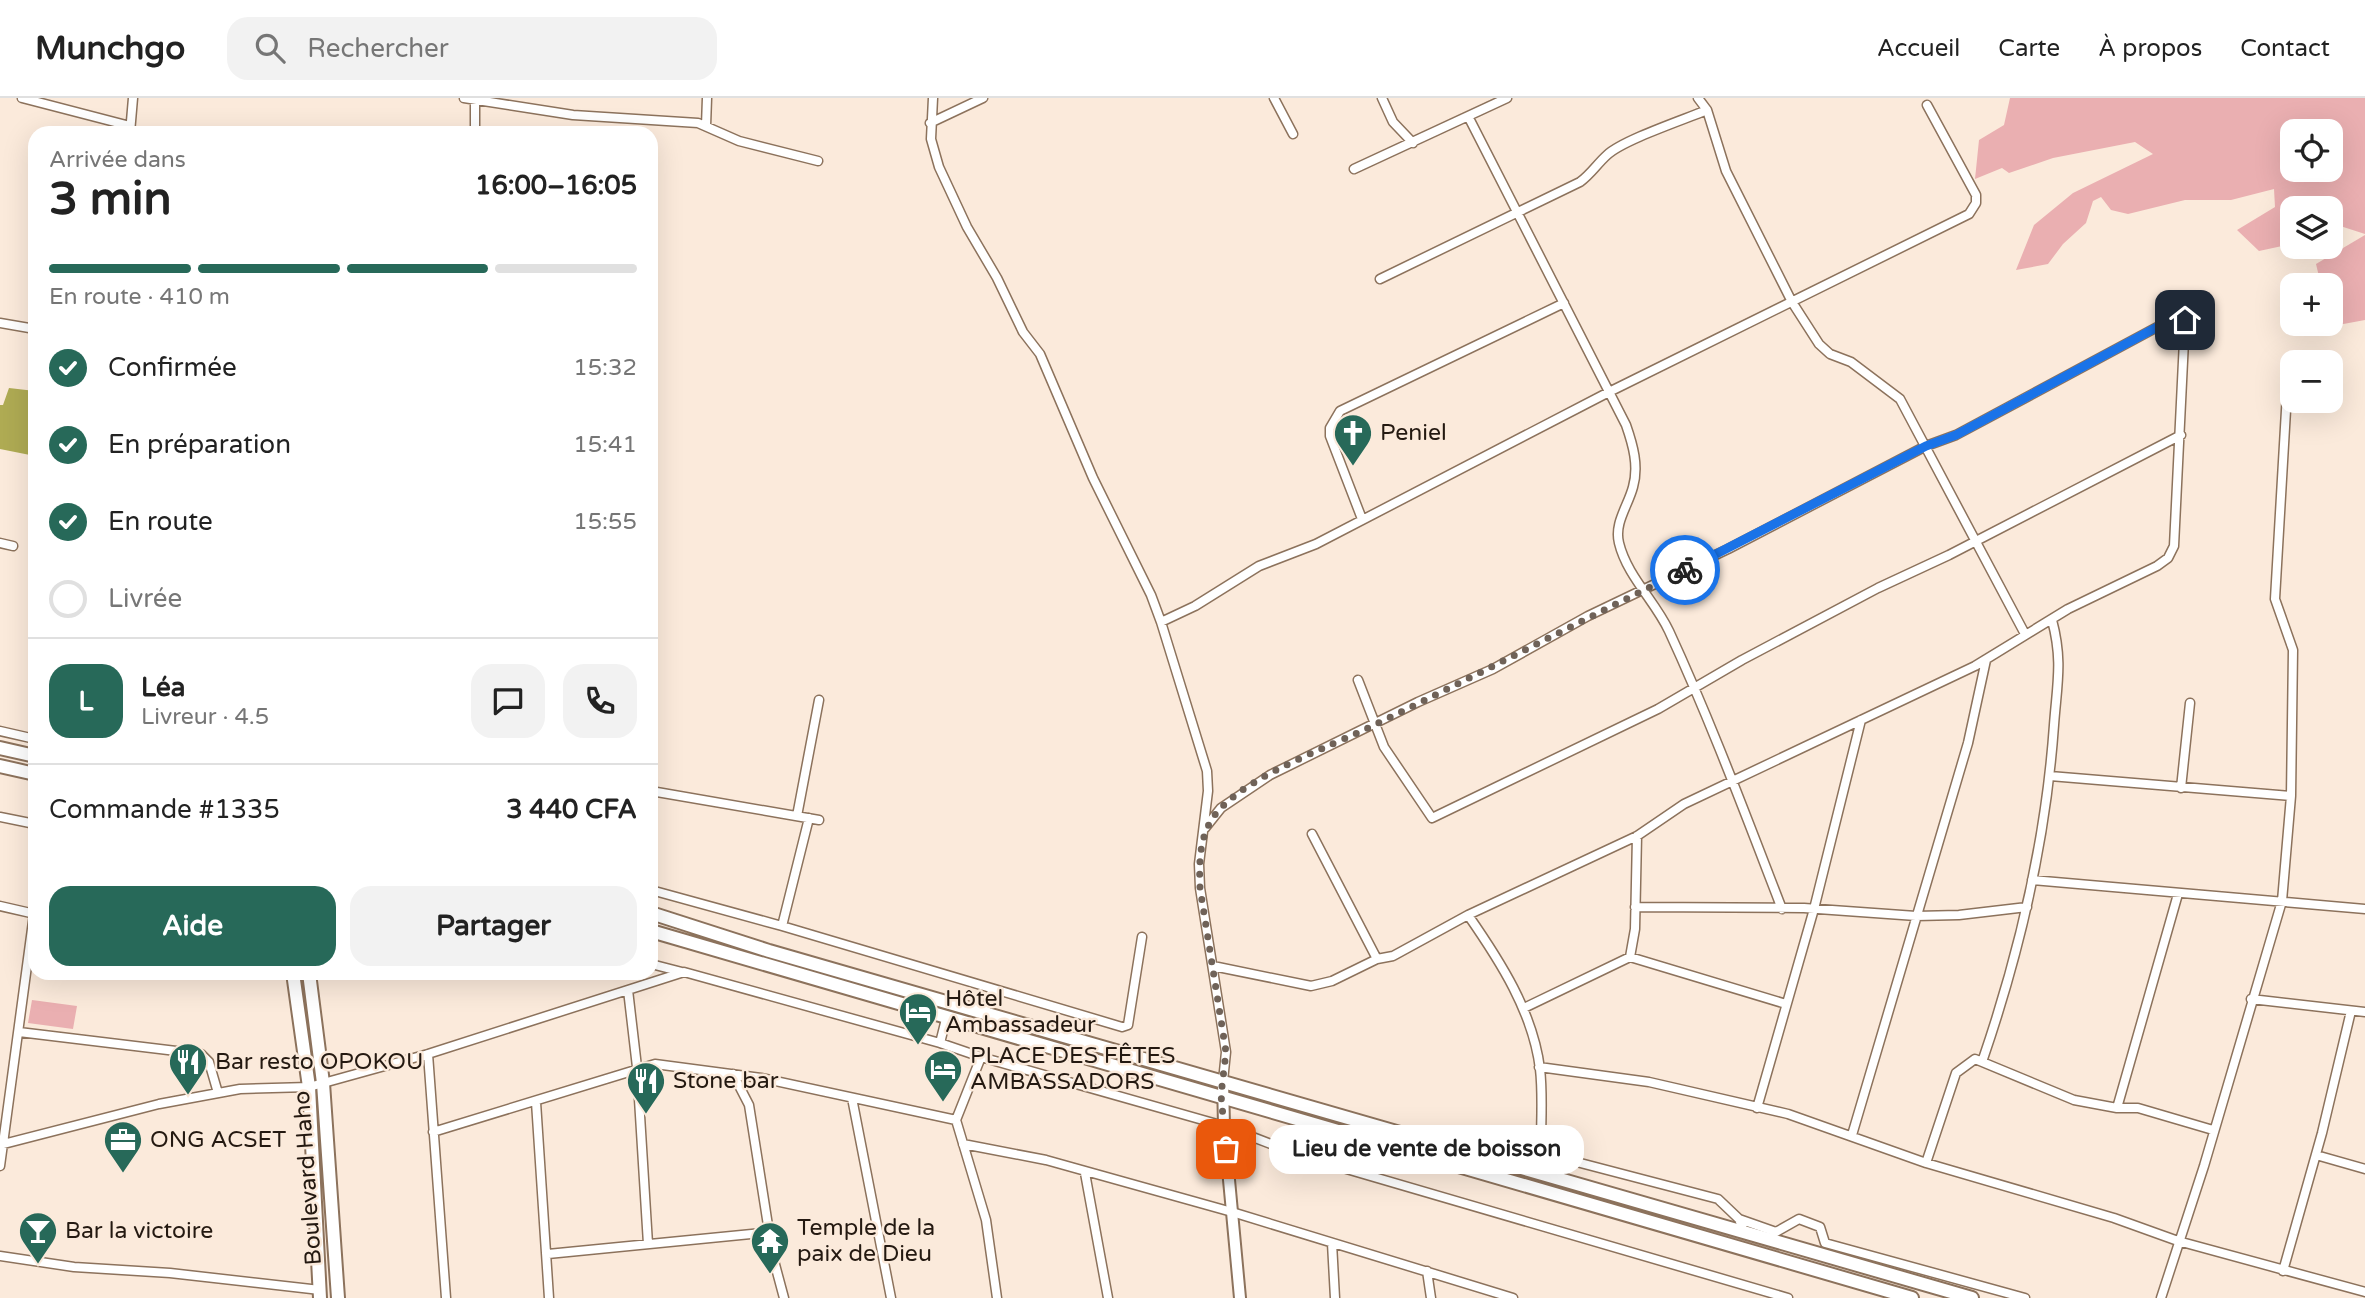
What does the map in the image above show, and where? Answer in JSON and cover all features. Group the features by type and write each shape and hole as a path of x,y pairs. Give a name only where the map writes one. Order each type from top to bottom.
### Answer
{"main road":[{"path":"0,748 28,754"},
{"path":"0,766 28,772"},
{"path":"658,915 984,1013 1972,1298"},
{"path":"658,933 946,1020 1221,1095 1912,1298"},
{"name":"Boulevard Haho","path":"294,980 309,1087 320,1294"},
{"name":"Boulevard Haho","path":"310,980 323,1083 338,1298"},
{"path":"302,1036 317,1032"}],"street":[{"path":"22,98 116,126"},
{"path":"130,126 133,98"},
{"path":"464,98 573,115 673,120 706,126 739,141 818,161"},
{"path":"706,126 707,98"},
{"path":"933,98 930,123 933,151 967,227 997,278 1023,332 1040,355 1093,478 1152,595 1207,771 1205,828 1199,864 1200,888 1226,1052 1221,1095 1240,1298"},
{"path":"930,123 983,98"},
{"path":"1275,98 1293,134"},
{"path":"1382,98 1393,122 1413,143"},
{"path":"1354,169 1469,118 1506,98"},
{"path":"1698,98 1707,110 1727,171 1793,302 1819,344 1830,354 1851,362 1900,399 2025,634"},
{"path":"475,100 475,126"},
{"path":"1161,622 1195,606 1259,566 1316,544 1609,392 1969,214 1976,203 1976,195 1927,105"},
{"path":"1380,279 1518,215 1580,182 1594,172 1607,155 1625,143 1707,110"},
{"path":"1469,118 1626,425 1634,446 1636,467 1633,487 1618,527 1618,542 1644,590 1659,611 1694,690 1782,909"},
{"path":"1362,519 1330,436 1330,428 1340,411 1564,303"},
{"path":"1205,828 1221,808 1259,782 1493,669 1588,616 1926,446 1956,435 2181,317 2186,329 2175,538 2168,558 2025,634 1986,660 1684,804 1637,836 1468,915 1393,956 1377,959 1332,981 1311,986 1213,966"},
{"path":"0,323 28,328"},
{"path":"2161,1298 2282,901 2291,796 2293,650 2275,599 2286,413"},
{"path":"1358,680 1374,725 1397,771 1432,818 1694,690 1742,660 2180,435"},
{"path":"0,543 12,546"},
{"path":"1983,1059 2027,907 2050,776 2060,654 2052,620"},
{"path":"1852,1135 1968,743 1986,660"},
{"path":"797,816 819,700"},
{"path":"2181,788 2189,703"},
{"path":"1757,1108 1814,909 1861,720"},
{"path":"0,732 28,738"},
{"path":"2050,776 2291,796"},
{"path":"658,792 814,819 782,926"},
{"path":"0,817 28,823"},
{"path":"1312,834 1377,959"},
{"path":"1630,957 1636,907 1637,836"},
{"path":"2032,880 2365,909"},
{"path":"658,892 782,926 992,991 1126,1027 1142,949 1142,937"},
{"path":"2117,1108 2141,1015 2178,894"},
{"path":"0,906 28,912"},
{"path":"1636,907 1814,909 1916,916 1959,915 2027,907"},
{"path":"1468,915 1490,947 1524,1008 1539,1067 1541,1145 1546,1154 1718,1199 1739,1219 1776,1232 1799,1219 1820,1227 1825,1244 2025,1298"},
{"path":"1524,1008 1630,957 1787,1004"},
{"path":"0,1166 28,966"},
{"path":"658,966 940,1043 1224,1126 1302,1156 1788,1298"},
{"path":"2,1145 159,1104 218,1093 309,1087 428,1054 684,972"},
{"path":"628,990 637,1068 648,1244"},
{"path":"984,1013 992,991"},
{"path":"2251,999 2365,1012"},
{"path":"2283,1272 2316,1155 2351,1011"},
{"path":"940,1043 946,1020"},
{"path":"19,1032 201,1054 209,1062 218,1093"},
{"path":"428,1054 446,1298"},
{"path":"981,1057 956,1120 986,1220 997,1298"},
{"path":"1926,1163 1956,1073 1966,1062 1983,1059 2074,1100 2117,1108 2138,1108 2213,1130"},
{"path":"433,1132 536,1102 637,1068 670,1064 733,1074 956,1120"},
{"path":"1539,1067 1649,1082 1788,1114 1926,1163 2114,1217 2178,1241 2283,1272 2365,1292"},
{"path":"733,1074 749,1105 773,1257 784,1298"},
{"path":"852,1098 891,1298"},
{"path":"536,1102 550,1298"},
{"path":"962,1144 1046,1160 1232,1212 1513,1298"},
{"path":"2316,1155 2365,1169"},
{"path":"1085,1173 1086,1195 1108,1298"},
{"path":"1739,1219 1744,1232"},
{"path":"548,1254 771,1232"},
{"path":"1332,1243 1335,1298"},
{"path":"0,1256 74,1267 170,1273 320,1294"},
{"path":"1427,1271 1431,1298"}],"shaded area":[{"path":"2010,98 2365,98 2365,234 2343,227 2343,196 2280,196 2280,247 2259,251 2237,230 2275,207 2274,189 2231,200 2185,200 2128,214 2111,210 2101,197 2093,201 2086,223 2063,244 2048,264 2016,270 2034,225 2073,193 2153,154 2135,142 2053,158 2009,173 2002,168 1975,179 1979,140 2004,125"},
{"path":"2365,235 2365,320 2343,324 2343,273 2318,273 2316,264 2324,259 2343,259 2343,248"},
{"path":"9,388 28,390 28,455 0,449 0,405 3,405"},
{"path":"32,1000 77,1006 73,1029 28,1023"}],"way so far":[{"path":"1226,1149 1221,1095 1226,1052 1200,888 1199,864 1205,828 1221,808 1270,775 1418,702 1493,669 1588,616 1685,570"}],"place":[{"name":"Peniel","path":"1353,467"},
{"name":"Hôtel Ambassadeur","path":"918,1046"},
{"name":"Bar resto OPOKOU","path":"188,1096"},
{"name":"PLACE DES FÊTES AMBASSADORS","path":"943,1103"},
{"name":"Stone bar","path":"646,1115"},
{"name":"Lieu de vente de boisson","path":"1226,1149"},
{"name":"ONG ACSET","path":"123,1174"},
{"name":"Bar la victoire","path":"38,1265"},
{"name":"Temple de la paix de Dieu","path":"770,1275"}],"route":[{"path":"1685,570 1782,518 2011,407 2043,387 2174,318 2181,317 2185,320"}]}
